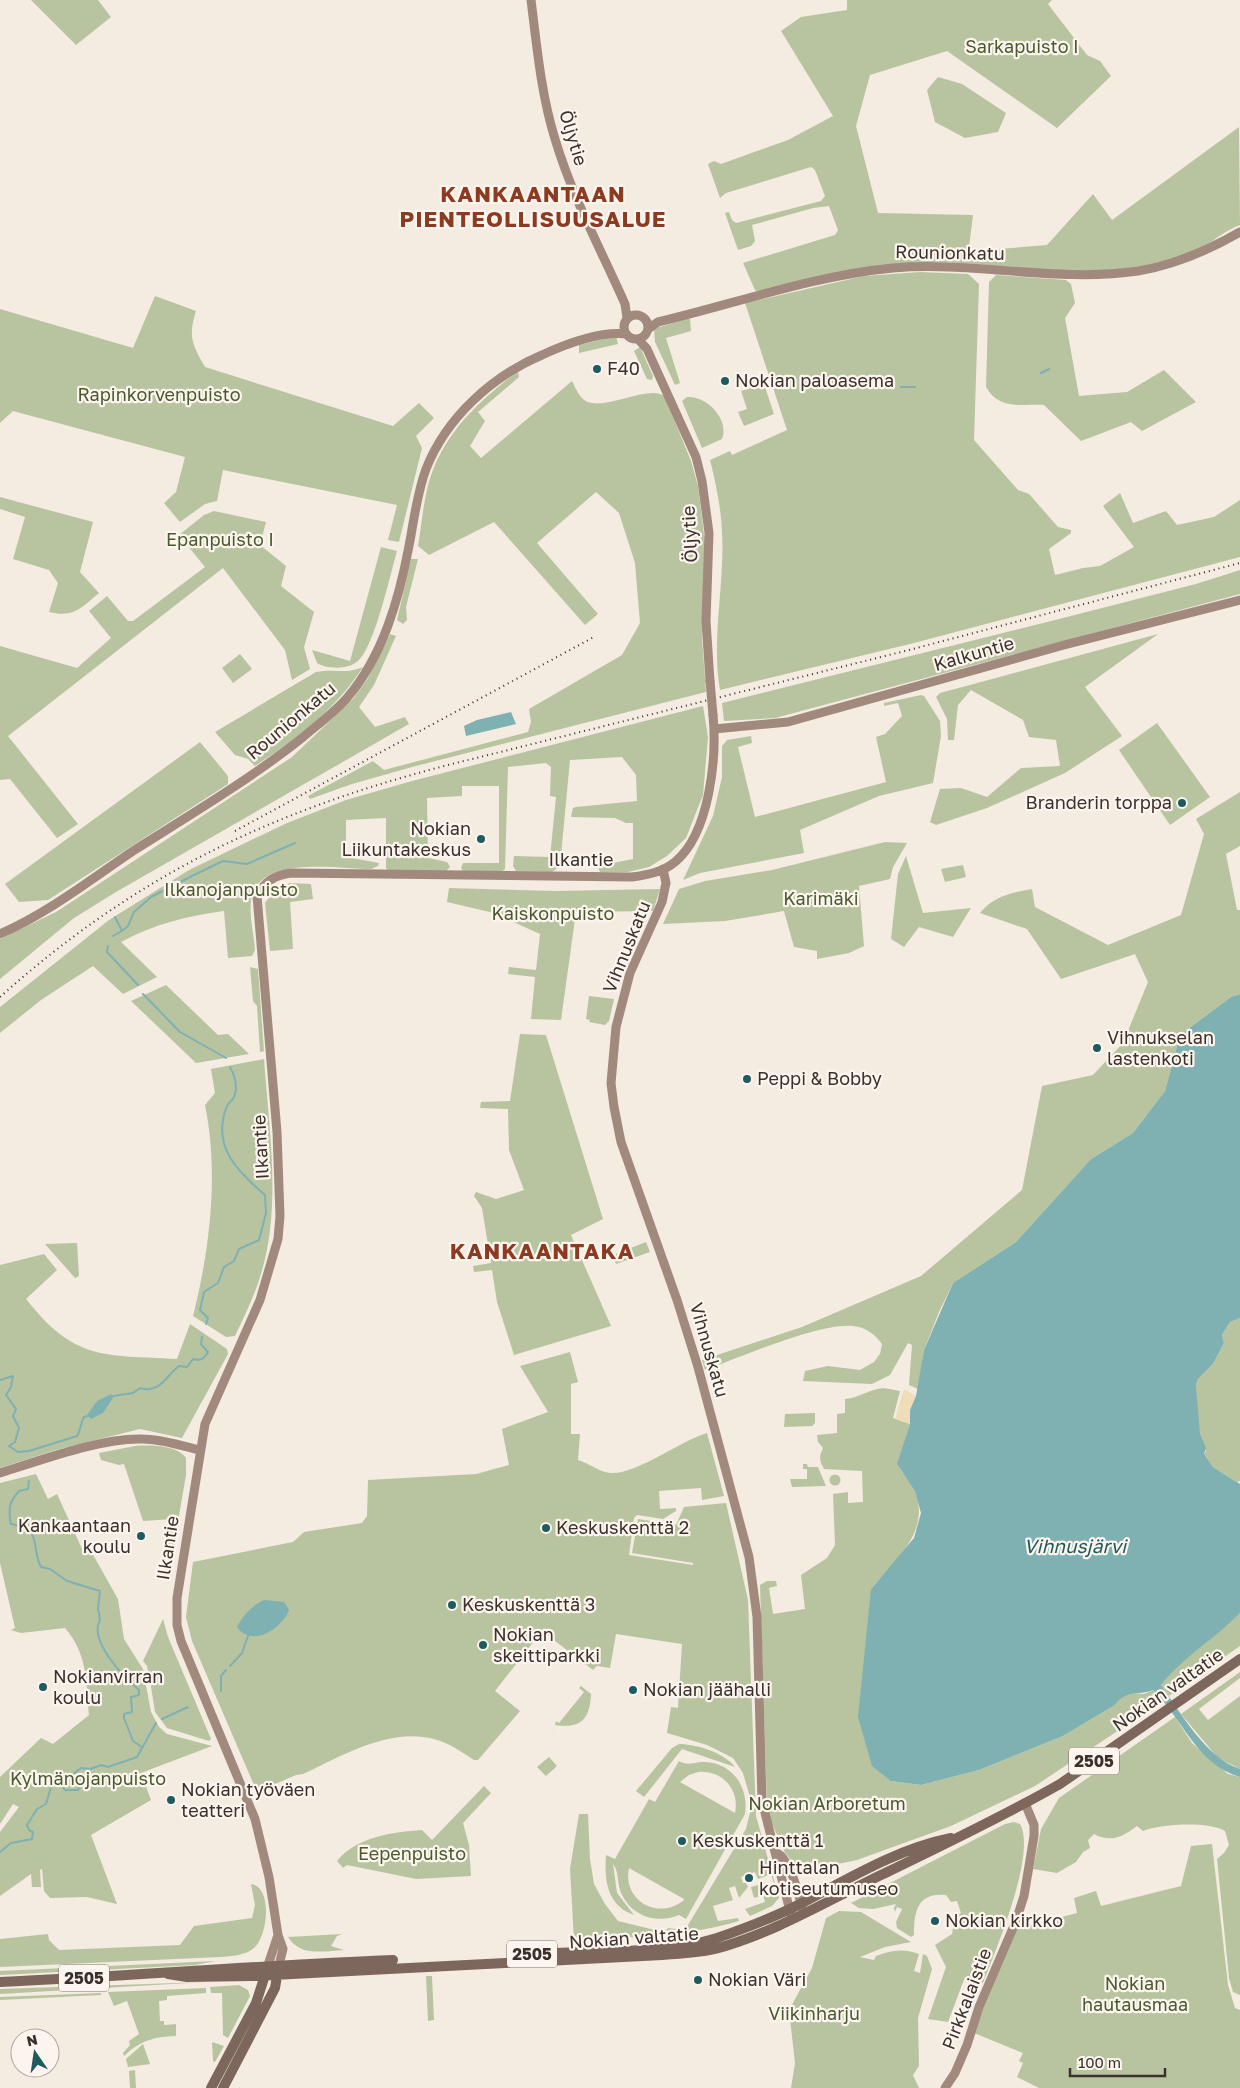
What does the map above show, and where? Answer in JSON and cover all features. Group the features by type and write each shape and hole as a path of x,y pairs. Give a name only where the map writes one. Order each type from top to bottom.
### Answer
{"main road":[{"name":"Öljytie","path":"532,0 539,70 554,138 570,183 626,304 636,315"},
{"name":"Rounionkatu","path":"645,319 658,322 841,276 890,268 932,266 1081,274 1140,271 1190,256 1240,232"},
{"name":"Öljytie","path":"625,321 626,304"},
{"path":"636,315 645,319 644,335 632,338 626,334 625,321 636,315"},
{"name":"Rounionkatu","path":"613,333 625,321"},
{"name":"Rounionkatu","path":"644,335 658,322"},
{"name":"Rounionkatu","path":"0,934 60,900 240,783 284,752 337,709 366,672 388,627 407,557 420,486 433,455 450,427 489,387 526,362 554,350 613,333 626,334"},
{"name":"Öljytie","path":"644,335 647,349 696,457 702,481 709,533 706,621 714,730"},
{"name":"Kalkuntie","path":"714,730 797,720 1064,645 1240,600"},
{"name":"Ilkantie","path":"278,1970 282,1949 278,1935 270,1877 255,1818 186,1656 177,1625 177,1598 200,1450 211,1408 260,1300 278,1239 280,1216 277,1132 257,902 263,886 272,878 291,873 632,877 664,869 675,862 685,851 701,820 711,778 714,730"},
{"name":"Vihnuskatu","path":"664,869 666,883 662,902 630,973 616,1027 611,1077 614,1107 621,1142 696,1358 749,1558 757,1617 762,1796 792,1920"},
{"path":"0,1473 69,1452 143,1438 200,1450"},
{"name":"Nokian valtatie","path":"0,1982 168,1974 187,1977 267,1970 696,1952 728,1944 792,1920 884,1873 936,1850 958,1836 1025,1804 1060,1784 1240,1659"},
{"name":"Pirkkalaistie","path":"945,2088 955,2073 967,2045 979,2007 1016,1921 1024,1896 1034,1836 1034,1825 1025,1804"},
{"name":"Nokian valtatie","path":"278,1970 662,1948 715,1939 801,1903 890,1858 933,1842 958,1836"},
{"name":"Vihnuskatu","path":"777,1853 782,1856 790,1871 803,1914"},
{"path":"211,2088 256,2003 278,1935"},
{"path":"223,2088 275,1988 278,1970"}],"green space":[{"path":"31,0 98,0 111,17 76,45"},
{"name":"Sarkapuisto I","path":"847,0 1052,0 1048,4 1087,55 1100,61 1111,76 1057,128 947,51 870,75 856,126 878,213 973,215 969,247 986,250 1047,245 1093,194 1112,220 1239,127 1240,225 1198,250 1161,262 1135,267 1111,270 1061,271 962,263 915,263 847,271 758,292 755,290 743,263 835,235 838,230 829,206 813,208 752,225 755,241 751,246 738,250 725,213 729,212 732,220 736,223 821,201 825,196 815,170 811,167 726,193 720,198 708,164 714,161 721,164 788,140 833,116 781,31 801,17 847,10"},
{"path":"938,77 962,84 1006,113 998,132 965,138 935,122 927,90"},
{"path":"920,272 968,274 979,284 974,440 1018,490 1029,494 1058,527 1071,530 1071,533 1049,549 1055,575 1100,566 1134,547 1103,506 1120,493 1133,523 1166,511 1177,525 1214,517 1240,500 1240,557 914,643 720,690 717,631 722,571 722,532 718,496 710,460 730,451 732,455 787,430 745,303 864,276"},
{"path":"996,275 1066,280 1071,284 1075,303 1065,318 1079,396 1127,392 1164,370 1196,402 1142,431 1131,422 1081,441 1044,405 1011,404 997,399 986,387 989,282"},
{"name":"Rapinkorvenpuisto","path":"155,296 196,311 192,334 194,346 205,367 393,426 419,403 434,418 416,436 422,448 399,542 388,540 397,505 223,470 217,501 205,504 180,522 164,503 176,492 185,457 13,411 0,423 0,309 133,348"},
{"path":"687,318 690,319 691,331 666,338 680,383 675,385 655,342 654,329"},
{"path":"616,336 618,344 579,353 579,345"},
{"path":"640,347 653,376 652,380 647,379 634,351"},
{"path":"518,371 519,377 478,412 485,421 470,446 481,458 572,381 582,398 590,403 612,402 648,393 658,393 665,397 691,461 698,486 706,551 702,638 706,692 412,767 352,784 310,799 308,796 373,761 384,770 528,732 531,722 529,709 622,655 640,623 635,563 619,513 596,492 537,543 598,614 585,625 494,522 429,555 418,546 427,488 433,470 448,441 480,403"},
{"path":"764,384 774,414 744,426 738,412 747,409 741,391"},
{"path":"687,397 702,400 715,410 723,424 722,439 702,448 682,401"},
{"path":"0,497 93,522 80,572 99,593 82,607 71,613 58,614 49,612 58,583 49,570 13,559 25,517 0,509"},
{"name":"Epanpuisto I","path":"214,511 266,522 260,545 286,566 281,586 314,612 304,647 310,669 292,680 285,650 223,568 8,736 78,824 57,838 10,779 0,780 0,646 77,668 111,638 89,611 107,596 128,621 133,621 205,567 179,535 204,515"},
{"path":"381,547 397,551 376,626 364,653 358,661 349,666 332,667 317,663 312,650 350,661"},
{"path":"411,559 418,559 406,607 407,620 403,624 397,620"},
{"path":"1240,570 1240,594 775,718 724,721 722,703 1196,584"},
{"path":"390,634 396,636 374,685 359,707 375,727 405,717 409,724 74,918 0,979 0,939 56,912 292,757 353,699 368,678"},
{"path":"1158,634 1085,687 1122,736 1065,773 987,808 936,825 930,822 940,789 961,788 987,797 1021,768 1060,766 1056,740 1029,737 1023,720 971,690 958,705 954,740 948,740 947,719 936,697 940,693"},
{"path":"240,654 252,669 233,683 222,668"},
{"path":"363,667 340,697 315,722 255,766 248,759 235,755 215,732 316,672 350,671"},
{"path":"921,695 924,696 940,721 941,736 933,783 879,796 800,830 804,853 700,873 683,880 713,816 722,777 722,746 727,740 751,736 752,743 738,747 755,817 886,782 876,737 885,734 902,716 898,703 884,706 884,703"},
{"name":"Ilkanojanpuisto","path":"703,706 708,737 703,795 686,838 667,856 649,867 628,872 600,872 598,867 603,865 633,859 633,823 626,823 615,818 571,817 573,808 576,807 637,801 636,775 622,757 570,760 560,866 552,872 516,871 513,866 514,856 550,857 556,797 550,796 551,767 546,763 508,767 505,869 502,871 463,871 461,868 463,863 499,863 499,786 462,786 462,796 427,798 428,858 447,862 450,867 446,871 388,870 386,868 386,818 346,820 346,857 379,863 378,866 371,869 300,867 283,870 268,876 256,886 251,901 255,950 252,956 228,958 224,911 197,915 171,922 146,930 121,942 157,977 123,994 93,966 41,1000 0,1033 0,1007 109,920 189,870 287,823 346,800 412,781"},
{"path":"1157,723 1210,797 1170,825 1119,750"},
{"path":"200,742 228,776 228,784 48,900 19,902 5,884"},
{"path":"1240,792 1240,846 1226,854 1237,910 1240,910 1240,994 1231,997 1180,1035 1165,1091 1133,1133 1091,1159 1016,1242 953,1283 924,1350 918,1389 909,1385 912,1345 908,1343 890,1375 872,1384 803,1381 805,1371 828,1366 860,1370 874,1362 880,1354 882,1344 869,1332 853,1326 839,1326 801,1335 705,1370 702,1360 802,1327 921,1276 1022,1190 1042,1086 1093,1075 1123,1043 1148,982 1135,954 1061,979 1027,929 980,913 997,899 1032,889 1035,907 1108,945 1181,915 1204,834 1196,819"},
{"name":"Karimäki","path":"885,842 907,843 893,867 890,879 859,886 864,946 849,953 817,959 817,951 794,947 784,911 725,921 663,924 679,889 705,881 772,870"},
{"path":"906,856 923,913 971,908 953,937 919,927 904,947 891,939 898,874"},
{"path":"963,865 966,877 945,882 941,869"},
{"path":"290,883 311,884 313,899 290,902 293,949 270,951 265,903 276,888"},
{"name":"Kaiskonpuisto","path":"449,888 556,891 660,889 653,911 576,912 561,1020 531,1019 535,977 508,974 509,967 536,970 540,934 494,913 447,902"},
{"path":"250,967 258,969 264,1051 260,1052 257,1006 253,1001"},
{"path":"166,985 218,1035 228,1034 249,1054 196,1063 131,1001"},
{"path":"589,996 614,999 609,1021 605,1025 589,1022 590,1020 586,1019"},
{"path":"520,1034 546,1035 603,1219 571,1235 611,1326 514,1355 497,1302 492,1270 474,1272 473,1266 491,1263 482,1208 474,1196 476,1192 496,1199 524,1190 509,1150 508,1109 480,1108 481,1102 510,1101"},
{"path":"264,1059 271,1143 272,1201 270,1229 266,1256 253,1296 235,1336 226,1337 193,1316 204,1264 211,1211 211,1157 205,1105 215,1093 211,1069"},
{"path":"646,1242 650,1252 616,1264 613,1255"},
{"path":"77,1243 79,1276 75,1278 45,1244"},
{"path":"44,1254 57,1270 26,1299 60,1334 76,1344 92,1351 110,1355 177,1359 190,1324 227,1349 228,1354 182,1438 140,1429 56,1450 0,1468 0,1265"},
{"path":"1240,1318 1240,1481 1237,1482 1213,1467 1204,1454 1206,1451 1198,1432 1196,1385 1198,1379 1213,1364 1224,1343 1222,1335 1230,1322"},
{"path":"570,1352 578,1382 571,1384 571,1434 580,1434 578,1460 606,1472 621,1472 632,1469 707,1433 724,1496 702,1500 701,1488 659,1491 660,1509 676,1508 676,1511 663,1519 637,1515 634,1518 629,1555 693,1565 693,1563 632,1553 638,1519 676,1525 684,1507 726,1503 748,1600 756,1816 779,1898 772,1906 750,1916 745,1909 765,1902 763,1895 754,1898 751,1887 766,1883 769,1893 776,1891 771,1874 758,1879 755,1872 741,1877 743,1883 746,1883 748,1887 739,1898 735,1886 729,1888 733,1900 713,1906 718,1921 738,1918 739,1921 694,1931 666,1934 665,1932 668,1928 685,1930 746,1829 752,1804 743,1773 733,1758 707,1745 667,1733 671,1707 678,1708 682,1644 616,1634 610,1668 597,1666 593,1670 542,1631 495,1691 520,1711 478,1760 474,1760 450,1745 434,1739 417,1736 400,1737 366,1745 303,1774 296,1775 257,1792 192,1641 186,1617 193,1562 293,1542 304,1532 362,1523 367,1516 368,1480 476,1474 509,1465 502,1429 548,1412 520,1366"},
{"name":"Nokian Arboretum","path":"884,1388 900,1391 893,1418 910,1424 898,1464 916,1493 919,1508 918,1522 907,1546 871,1589 891,1781 921,1785 979,1770 1063,1736 1115,1705 1121,1696 1128,1693 1144,1694 1153,1690 1164,1700 1035,1786 951,1826 857,1860 808,1870 798,1868 785,1853 770,1819 767,1806 760,1585 767,1581 776,1581 777,1586 769,1588 773,1614 805,1609 801,1575 827,1558 835,1545 833,1494 848,1492 848,1503 863,1502 862,1471 824,1469 820,1458 823,1448 818,1442 817,1435 837,1433 837,1414 845,1413 845,1399"},
{"path":"815,1413 815,1423 812,1426 784,1427 785,1414"},
{"path":"135,1446 170,1448 186,1458 186,1475 174,1545 167,1544 173,1519 143,1521 124,1464 119,1465 101,1460 99,1453"},
{"path":"803,1464 807,1464 808,1467 818,1467 826,1486 792,1487 790,1479 807,1479 807,1469 803,1469"},
{"name":"Kylmänojanpuisto","path":"36,1474 48,1499 57,1494 84,1553 92,1553 118,1599 124,1639 143,1669 151,1712 159,1727 167,1734 212,1746 141,1773 151,1800 91,1835 117,1904 87,1897 50,1898 44,1891 42,1869 40,1870 41,1887 32,1887 31,1874 0,1896 0,1832 19,1807 13,1804 0,1824 0,1777 41,1738 53,1744 89,1715 82,1658 73,1638 65,1628 21,1633 11,1630 15,1628 0,1563 0,1483"},
{"path":"833,1475 837,1475 840,1480 839,1484 833,1485 830,1482 830,1478"},
{"path":"1240,1613 1240,1646 1169,1696 1161,1685 1171,1673 1191,1653"},
{"path":"163,1619 168,1637 211,1739 209,1741 167,1728 155,1712 147,1666 143,1661"},
{"path":"1240,1672 1240,1678 1199,1709 1208,1720 1240,1696 1240,1769 1218,1758 1181,1714"},
{"path":"581,1686 591,1694 589,1710 586,1716 578,1724 555,1725 552,1735 556,1721 559,1723 584,1692 579,1688"},
{"path":"1175,1717 1192,1743 1228,1774 1240,1777 1240,1995 1233,1992 1229,1978 1217,1859 1229,1845 1225,1831 1208,1826 1184,1825 1143,1831 1137,1826 1116,1838 1100,1837 1094,1834 1088,1840 1090,1848 1083,1852 1076,1862 1057,1873 1033,1869 1041,1829 1059,1798"},
{"path":"679,1744 710,1750 735,1767 682,1749 644,1797 636,1791 672,1748"},
{"path":"549,1757 557,1766 546,1776 537,1767"},
{"path":"679,1761 689,1764 701,1762 715,1763 724,1767 737,1779 744,1795 746,1804 745,1814 686,1919 679,1915 661,1919 652,1918 636,1912 624,1899 613,1864 617,1893 634,1915 618,1905 609,1891 606,1874 606,1855 615,1859 649,1799 655,1802","holes":["698,1772 715,1774 727,1783 735,1796 735,1813 680,1782 689,1775","629,1868 684,1899 684,1900 674,1906 664,1908 654,1908 644,1904 631,1890 628,1880"]},
{"name":"Eepenpuisto","path":"484,1786 491,1793 463,1823 469,1845 471,1876 416,1879 347,1865 343,1868 337,1861 354,1846 387,1834 422,1830 432,1840"},
{"path":"579,1814 588,1814 590,1859 594,1884 605,1904 618,1921 659,1931 658,1936 574,1940 570,1869"},
{"path":"1014,1822 1020,1824 1024,1838 1019,1879 1004,1927 983,1983 965,1977 948,2022 928,2019 946,1967 935,1945 952,1934 955,1916 961,1913 957,1901 951,1902 946,1895 936,1895 923,1900 916,1911 914,1935 911,1937 897,1928 896,1922 902,1909 897,1907 895,1912 896,1904 873,1909 859,1908 851,1903 1005,1824"},
{"name":"Nokian hautausmaa","path":"1212,1844 1228,1985 1235,2008 1240,2010 1240,2088 1039,2088 1017,2077 1023,2063 1019,2061 1023,2053 974,2033 981,2011 1016,1929 1077,1913 1074,1898 1096,1891 1101,1906 1181,1886 1191,1846"},
{"path":"251,1884 258,1887 263,1894 266,1913 265,1923 259,1942 250,1951 242,1954 220,1957 0,1967 0,1939 48,1934 49,1940 59,1950 180,1945 194,1926 252,1918 255,1905"},
{"name":"Viikinharju","path":"839,1911 861,1912 911,1942 885,1947 860,1957 874,1960 876,1956 887,1952 902,1950 913,1952 919,1954 914,1971 920,1973 923,1954 927,1956 932,1969 918,2018 919,2066 913,2075 919,2088 791,2088 795,2063 789,2010 812,1968 826,1918"},
{"path":"342,1934 337,1936 331,1946 344,1950 328,1951 313,1951 299,1948 288,1937"},
{"path":"216,1961 195,1965 0,1975 0,1971"},
{"path":"426,1976 432,1976 434,2020 428,2021"},
{"path":"206,1982 0,1994 0,1989"},
{"path":"239,1985 248,1990 250,1996 228,2038 223,2035 222,1993 211,1993 210,1987"},
{"path":"206,1988 206,1993 167,1996 167,2000 159,2001 160,2021 164,2021 164,2025 176,2024 176,2036 148,2040 136,2046 124,2056 123,2053 130,2045 129,2041 139,2034 127,2001 114,2006 108,1992"},
{"path":"101,1993 101,1995 0,2000 0,1997"},
{"path":"212,2042 224,2046 215,2062 213,2061"},
{"path":"143,2044 150,2064 128,2067 126,2059"},
{"path":"135,2070 136,2088 130,2088 129,2071"}],"sand":[{"path":"904,1389 916,1396 910,1410 910,1424 895,1419"}],"water":[{"path":"511,712 516,724 466,736 464,726 477,720"},
{"name":"Vihnusjärvi","path":"1240,994 1240,1318 1230,1322 1222,1335 1224,1343 1213,1364 1198,1379 1196,1385 1200,1434 1206,1448 1204,1454 1213,1467 1240,1484 1240,1613 1180,1664 1161,1685 1205,1745 1216,1755 1240,1769 1240,1777 1225,1771 1201,1751 1153,1690 1123,1697 1115,1705 1063,1736 979,1770 921,1785 891,1781 872,1766 858,1717 871,1589 914,1538 921,1513 915,1491 897,1464 910,1424 910,1410 916,1396 924,1350 953,1283 1016,1242 1091,1159 1133,1133 1165,1091 1180,1035 1231,997"},
{"path":"111,1394 113,1398 103,1413 91,1419 87,1415 97,1401"},
{"path":"264,1600 284,1602 289,1610 280,1624 266,1634 250,1636 243,1633 237,1627 239,1623 252,1608"}],"waterway":[{"path":"1041,373 1049,369"},
{"path":"878,381 891,384"},
{"path":"901,387 915,387"},
{"path":"122,931 128,926 134,912 151,897 194,875 223,861 247,864 295,843"},
{"path":"113,936 122,931 115,917"},
{"path":"108,946 107,952 138,985"},
{"path":"143,994 180,1032 226,1058"},
{"path":"206,1324 208,1318 200,1310 204,1292 218,1283 224,1267 234,1261 239,1249 259,1240 266,1213 265,1195 236,1167 225,1145 222,1133 227,1106 234,1097 236,1090 235,1078 230,1067"},
{"path":"113,1396 133,1393 140,1388 153,1389 179,1366 187,1367 193,1359 200,1360 204,1358 208,1352 201,1344 202,1337"},
{"path":"0,1380 13,1376 11,1387 6,1395 16,1409 13,1416 19,1428 15,1442 9,1446 18,1452 29,1451 77,1436 84,1417 88,1416"},
{"path":"29,1481 28,1489 19,1491 11,1503 11,1524 29,1528 34,1538 37,1558 41,1567 50,1569 67,1581 100,1591 98,1608 100,1620 99,1638 109,1658 139,1690 139,1695 131,1697 132,1712 124,1714 124,1718 133,1741 142,1747"},
{"path":"230,1666 242,1653 248,1636"},
{"path":"221,1691 221,1676 226,1670"},
{"path":"162,1719 188,1707"},
{"path":"0,1852 11,1843 32,1839 33,1832 29,1830 27,1825 37,1809 46,1804 51,1787 55,1784 60,1784 65,1790 78,1790 80,1787 73,1774 81,1768 90,1769 101,1765 108,1767 137,1757 156,1723"}],"railway":[{"path":"0,997 51,954 102,916 154,883 207,853 262,827 320,804 380,784 444,766 905,651 1240,563"},
{"path":"235,831 594,637"}],"place":[{"name":"F40","path":"597,369"},
{"name":"Nokian paloasema","path":"725,381"},
{"name":"Branderin torppa","path":"1182,803"},
{"name":"Nokian Liikuntakeskus","path":"481,839"},
{"name":"Vihnukselan lastenkoti","path":"1097,1048"},
{"name":"Peppi & Bobby","path":"747,1079"},
{"name":"Keskuskenttä 2","path":"546,1528"},
{"name":"Kankaantaan koulu","path":"141,1536"},
{"name":"Keskuskenttä 3","path":"452,1605"},
{"name":"Nokian skeittiparkki","path":"483,1645"},
{"name":"Nokianvirran koulu","path":"43,1687"},
{"name":"Nokian jäähalli","path":"633,1690"},
{"name":"Nokian työväen teatteri","path":"171,1800"},
{"name":"Keskuskenttä 1","path":"682,1841"},
{"name":"Hinttalan kotiseutumuseo","path":"749,1878"},
{"name":"Nokian kirkko","path":"935,1921"},
{"name":"Nokian Väri","path":"698,1980"}],"district":[{"name":"KANKAANTAAN PIENTEOLLISUUSALUE","path":"533,206"},
{"name":"KANKAANTAKA","path":"542,1251"}]}
